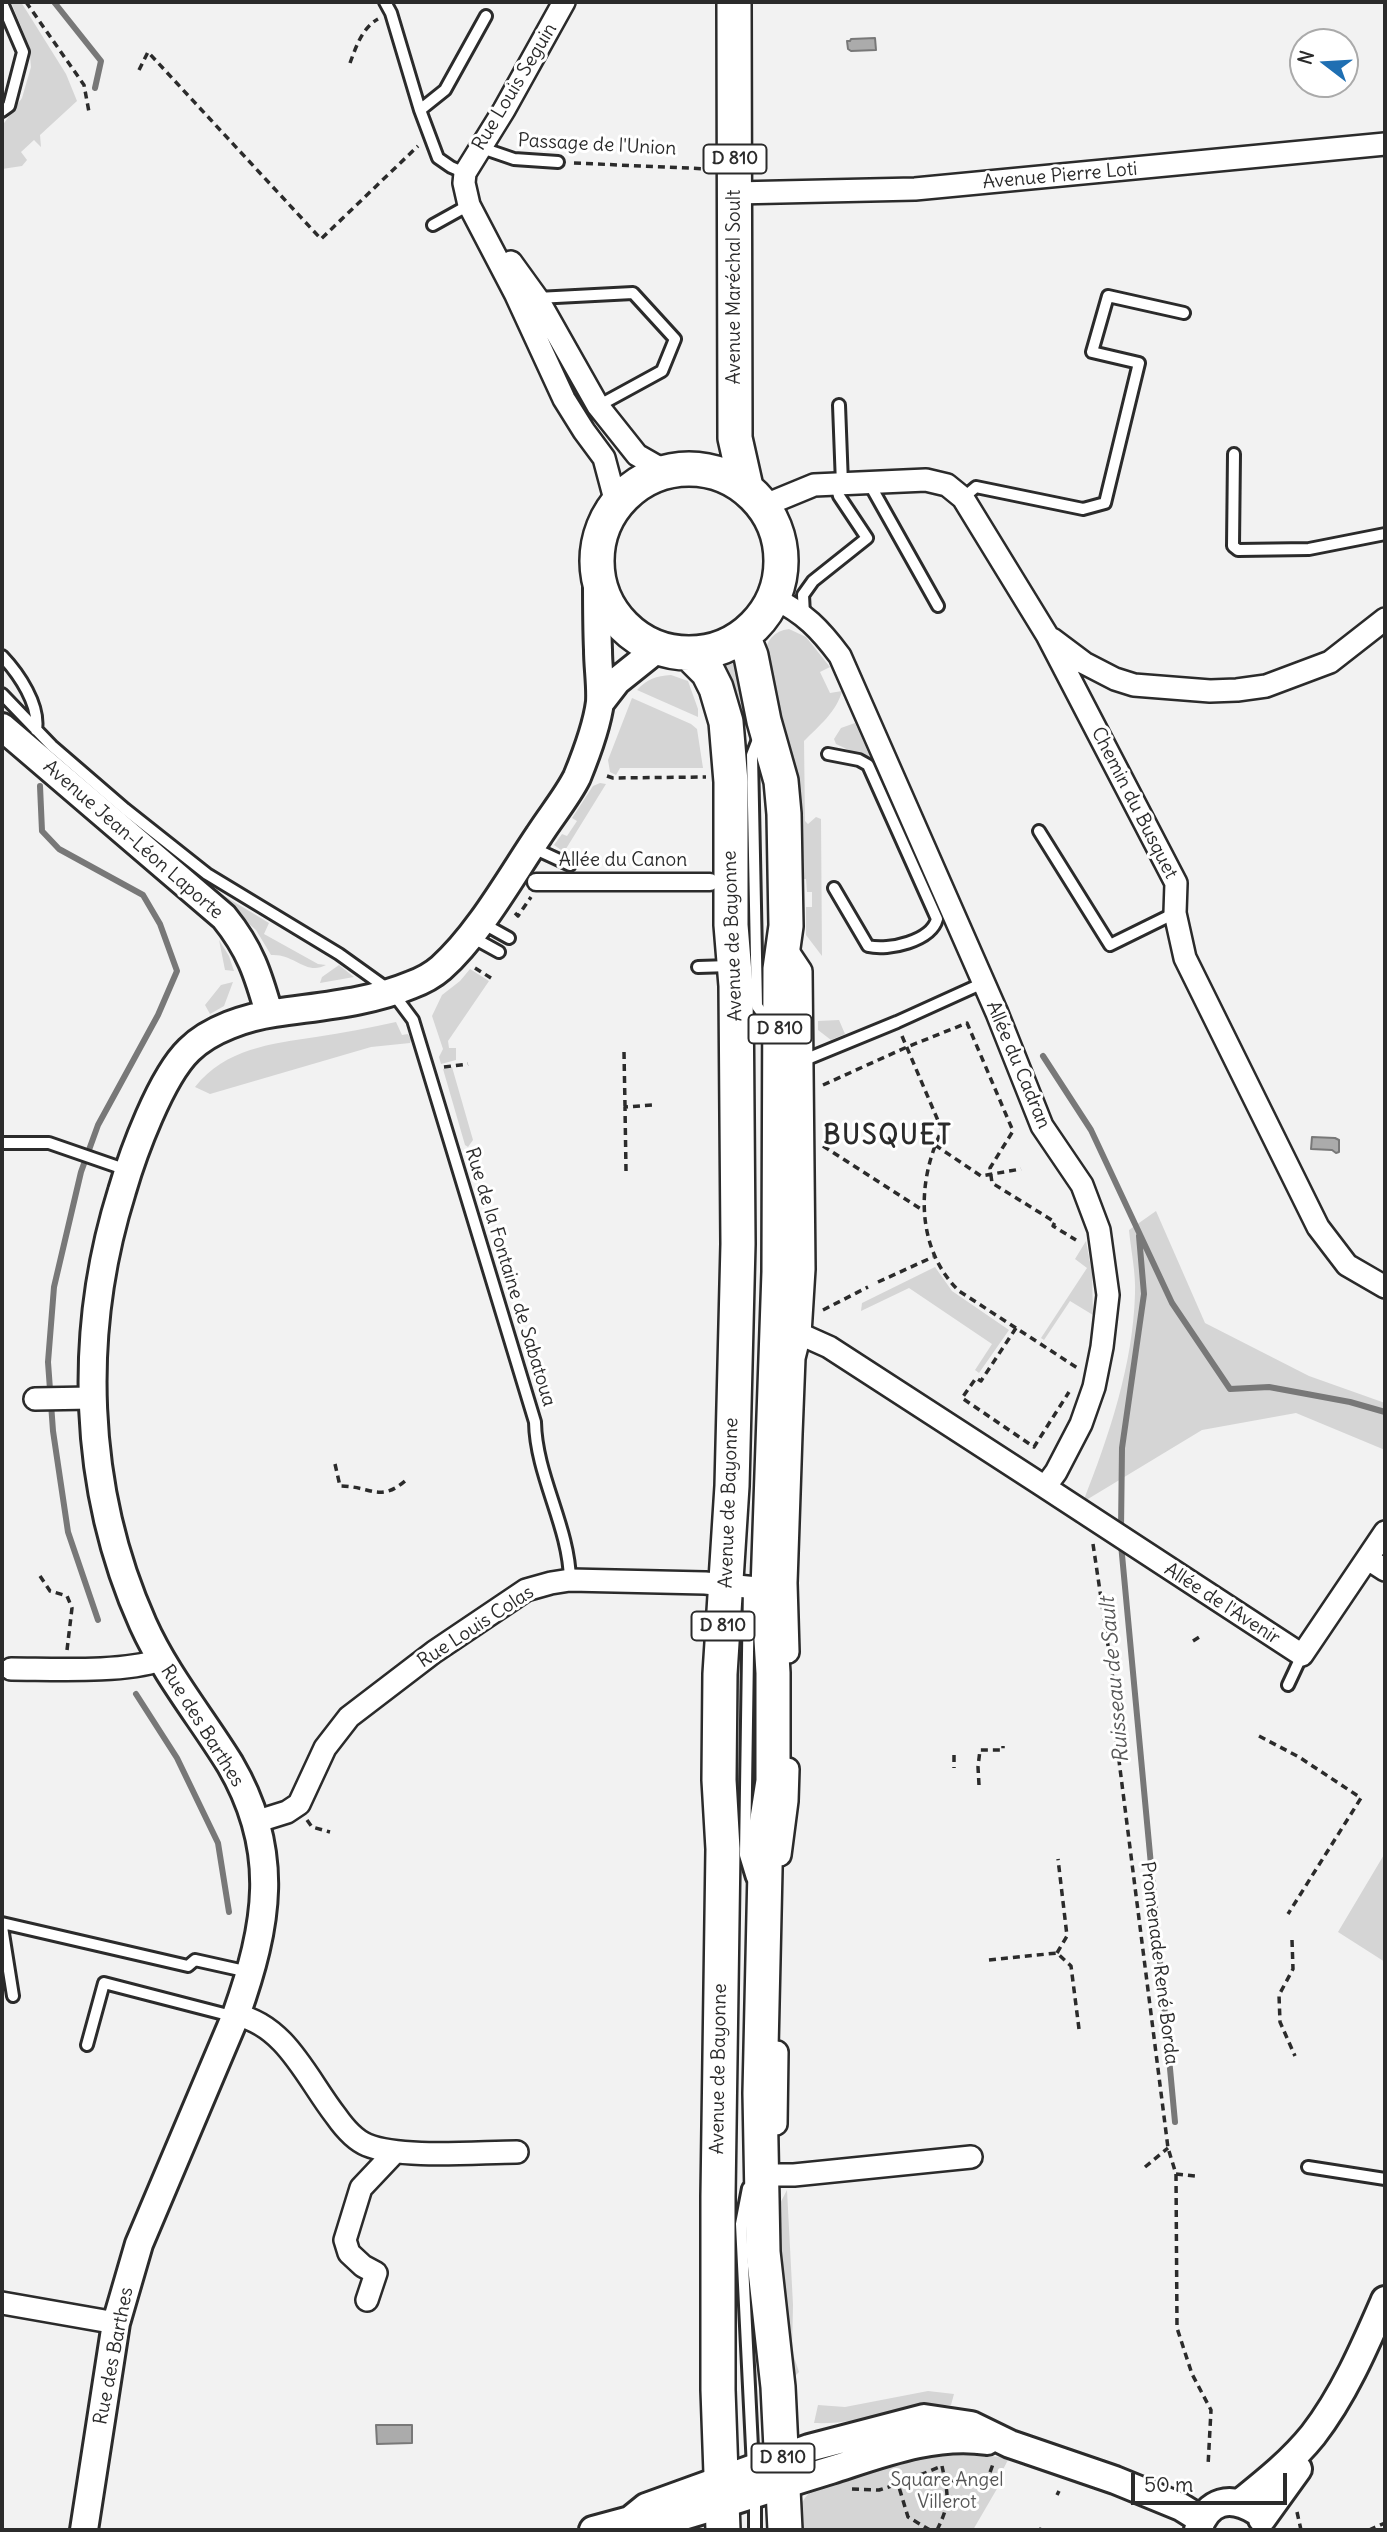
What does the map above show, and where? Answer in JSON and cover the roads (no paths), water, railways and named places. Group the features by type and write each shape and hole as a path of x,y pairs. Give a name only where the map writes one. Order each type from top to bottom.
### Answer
{"main road":[{"name":"D 810","path":"684,469 719,439 725,181 713,2"},
{"name":"Avenue Maréchal Soult","path":"734,2 725,181 735,438 755,496"},
{"path":"684,469 727,475 755,496 775,527 781,550 780,575 774,598 761,619 743,636 718,649 690,654 657,649 623,626 608,608 597,580 596,550 603,525 616,503 635,485 684,469"},
{"name":"Avenue de Bayonne","path":"743,636 751,656 742,730 731,782 731,925 736,986 738,1244 732,1486 744,1581 773,1673 773,1781 766,1825 760,2093 751,2216 763,2252 778,2386 769,2476 785,2530"},
{"name":"Avenue de Bayonne","path":"690,654 708,672 742,730 781,781 786,926 780,969 779,1272 744,1581 720,1674 719,1780 723,1849 718,2390 722,2505"}],"street":[{"name":"Rue Louis Seguin","path":"465,173 504,110 564,2"},
{"name":"Avenue Pierre Loti","path":"725,181 915,189 1385,145"},
{"path":"465,173 464,183 469,205 564,399 604,458 616,503"},
{"path":"469,205 537,298 598,406 637,455 684,469"},
{"path":"537,298 537,340"},
{"path":"580,425 598,406"},
{"name":"Chemin du Busquet","path":"755,496 814,485 926,480 947,485 963,498 1047,635 1176,883 1175,913 1185,958 1318,1227 1348,1265 1385,1287"},
{"path":"269,1013 371,999 392,992 438,972 475,929 576,779 600,703 597,580"},
{"name":"Allée du Cadran","path":"774,598 817,627 840,656 983,983 1042,1126 1082,1185 1099,1230 1108,1295 1094,1387 1081,1424 1056,1472 1045,1487"},
{"path":"1047,635 1084,663 1115,679 1134,685 1210,691 1237,690 1266,686 1330,662 1385,619"},
{"path":"600,703 617,681 657,649"},
{"name":"Avenue Jean-Léon Laporte","path":"2,727 224,917 242,939 257,970 269,1013"},
{"name":"Allée du Canon","path":"536,882 710,882"},
{"name":"Avenue de Bayonne","path":"751,2216 775,2189 776,2175 780,1845 788,1790 786,1583 794,1358 800,1334 804,1269 801,971 783,944"},
{"name":"Rue des Barthes","path":"84,2530 116,2323 139,2244 236,2015 251,1972 263,1923 265,1877 262,1847 255,1822 231,1766 160,1660 128,1587 79,1398 92,1356 105,1251 128,1170 170,1076 189,1049 214,1033 269,1013"},
{"path":"800,1334 829,1347 1045,1487"},
{"path":"35,1399 79,1398"},
{"name":"Allée de l'Avenir","path":"1045,1487 1302,1655 1376,1565 1385,1532"},
{"name":"Rue Louis Colas","path":"255,1822 287,1812 299,1804 324,1748 349,1717 434,1652 526,1590 570,1580 744,1581"},
{"path":"10,1669 99,1668 150,1664 160,1660"},
{"path":"236,2015 266,2026 291,2051 344,2126 365,2144 395,2152 517,2152"},
{"path":"367,2300 376,2273 363,2266 349,2253 345,2240 361,2188 395,2152"},
{"path":"776,2175 971,2157"},
{"path":"1241,2502 1283,2467 1319,2425 1339,2394 1385,2300"},
{"path":"2,2303 116,2323"},
{"path":"593,2530 631,2525 646,2507 722,2505 769,2476 935,2440 968,2438 1126,2484 1181,2507 1200,2525 1209,2510 1230,2501 1241,2502 1255,2511 1265,2525 1342,2410 1385,2321"}],"lane":[{"path":"385,2 391,13 420,110 438,158 465,173"},
{"path":"2,3 23,52 9,106 2,111"},
{"path":"420,110 444,90 486,16"},
{"name":"Passage de l'Union","path":"479,147 514,159 558,162"},
{"path":"433,225 469,205"},
{"path":"537,298 634,293 675,339 662,371 598,406"},
{"path":"963,498 976,487 1083,509 1105,503 1139,363 1092,352 1108,296 1184,313"},
{"path":"804,617 803,595 813,581 867,538 839,496 839,405"},
{"path":"1234,454 1233,546 1238,550 1309,549 1385,534"},
{"path":"869,483 938,606"},
{"path":"2,656 31,701 38,721 36,730"},
{"name":"Rue de la Fontaine de Sabatoua","path":"2,694 36,730 125,809 207,874 339,954 392,992 413,1020 535,1422 535,1444 570,1560 570,1580"},
{"path":"742,730 752,754"},
{"path":"742,730 752,754 753,1010 767,1020 768,1034"},
{"path":"828,754 859,760 869,765 937,919 935,926 931,932 891,949 868,947 834,888"},
{"path":"1039,831 1110,945 1175,913"},
{"path":"531,847 570,865"},
{"path":"475,929 509,938"},
{"path":"475,929 499,952"},
{"path":"698,967 734,966"},
{"path":"802,1061 983,983"},
{"path":"762,1415 769,1177 768,1060"},
{"path":"749,1094 744,1581 745,1855 753,1896 750,2020"},
{"path":"2,1143 49,1143 128,1170"},
{"path":"744,1581 758,1572 761,1441"},
{"path":"1288,1685 1302,1655"},
{"path":"745,1855 734,1868 728,2190 751,2216"},
{"path":"12,1996 2,1925 188,1966 195,1960 251,1972"},
{"path":"87,2045 104,1983 236,2015"},
{"path":"749,2061 751,2216"},
{"path":"1308,2167 1385,2179"},
{"path":"755,2530 769,2476"}],"waterway":[{"path":"54,2 101,61 95,88"},
{"path":"40,786 42,831 59,849 143,895 160,924 177,971 158,1015 98,1125 81,1172 54,1287 48,1362 53,1431 68,1532 98,1620"},
{"path":"1043,1056 1091,1130 1172,1303 1230,1389 1269,1387 1350,1402 1385,1412"},
{"name":"Ruisseau de Sault","path":"1121,1529 1122,1448 1144,1294 1139,1236"},
{"name":"Ruisseau de Sault","path":"1121,1544 1175,2122"},
{"path":"136,1694 177,1758 218,1843 229,1912"}],"district":[{"name":"BUSQUET","path":"888,1137"}],"park label":[{"name":"Square Angel Villerot","path":"947,2492"}]}
